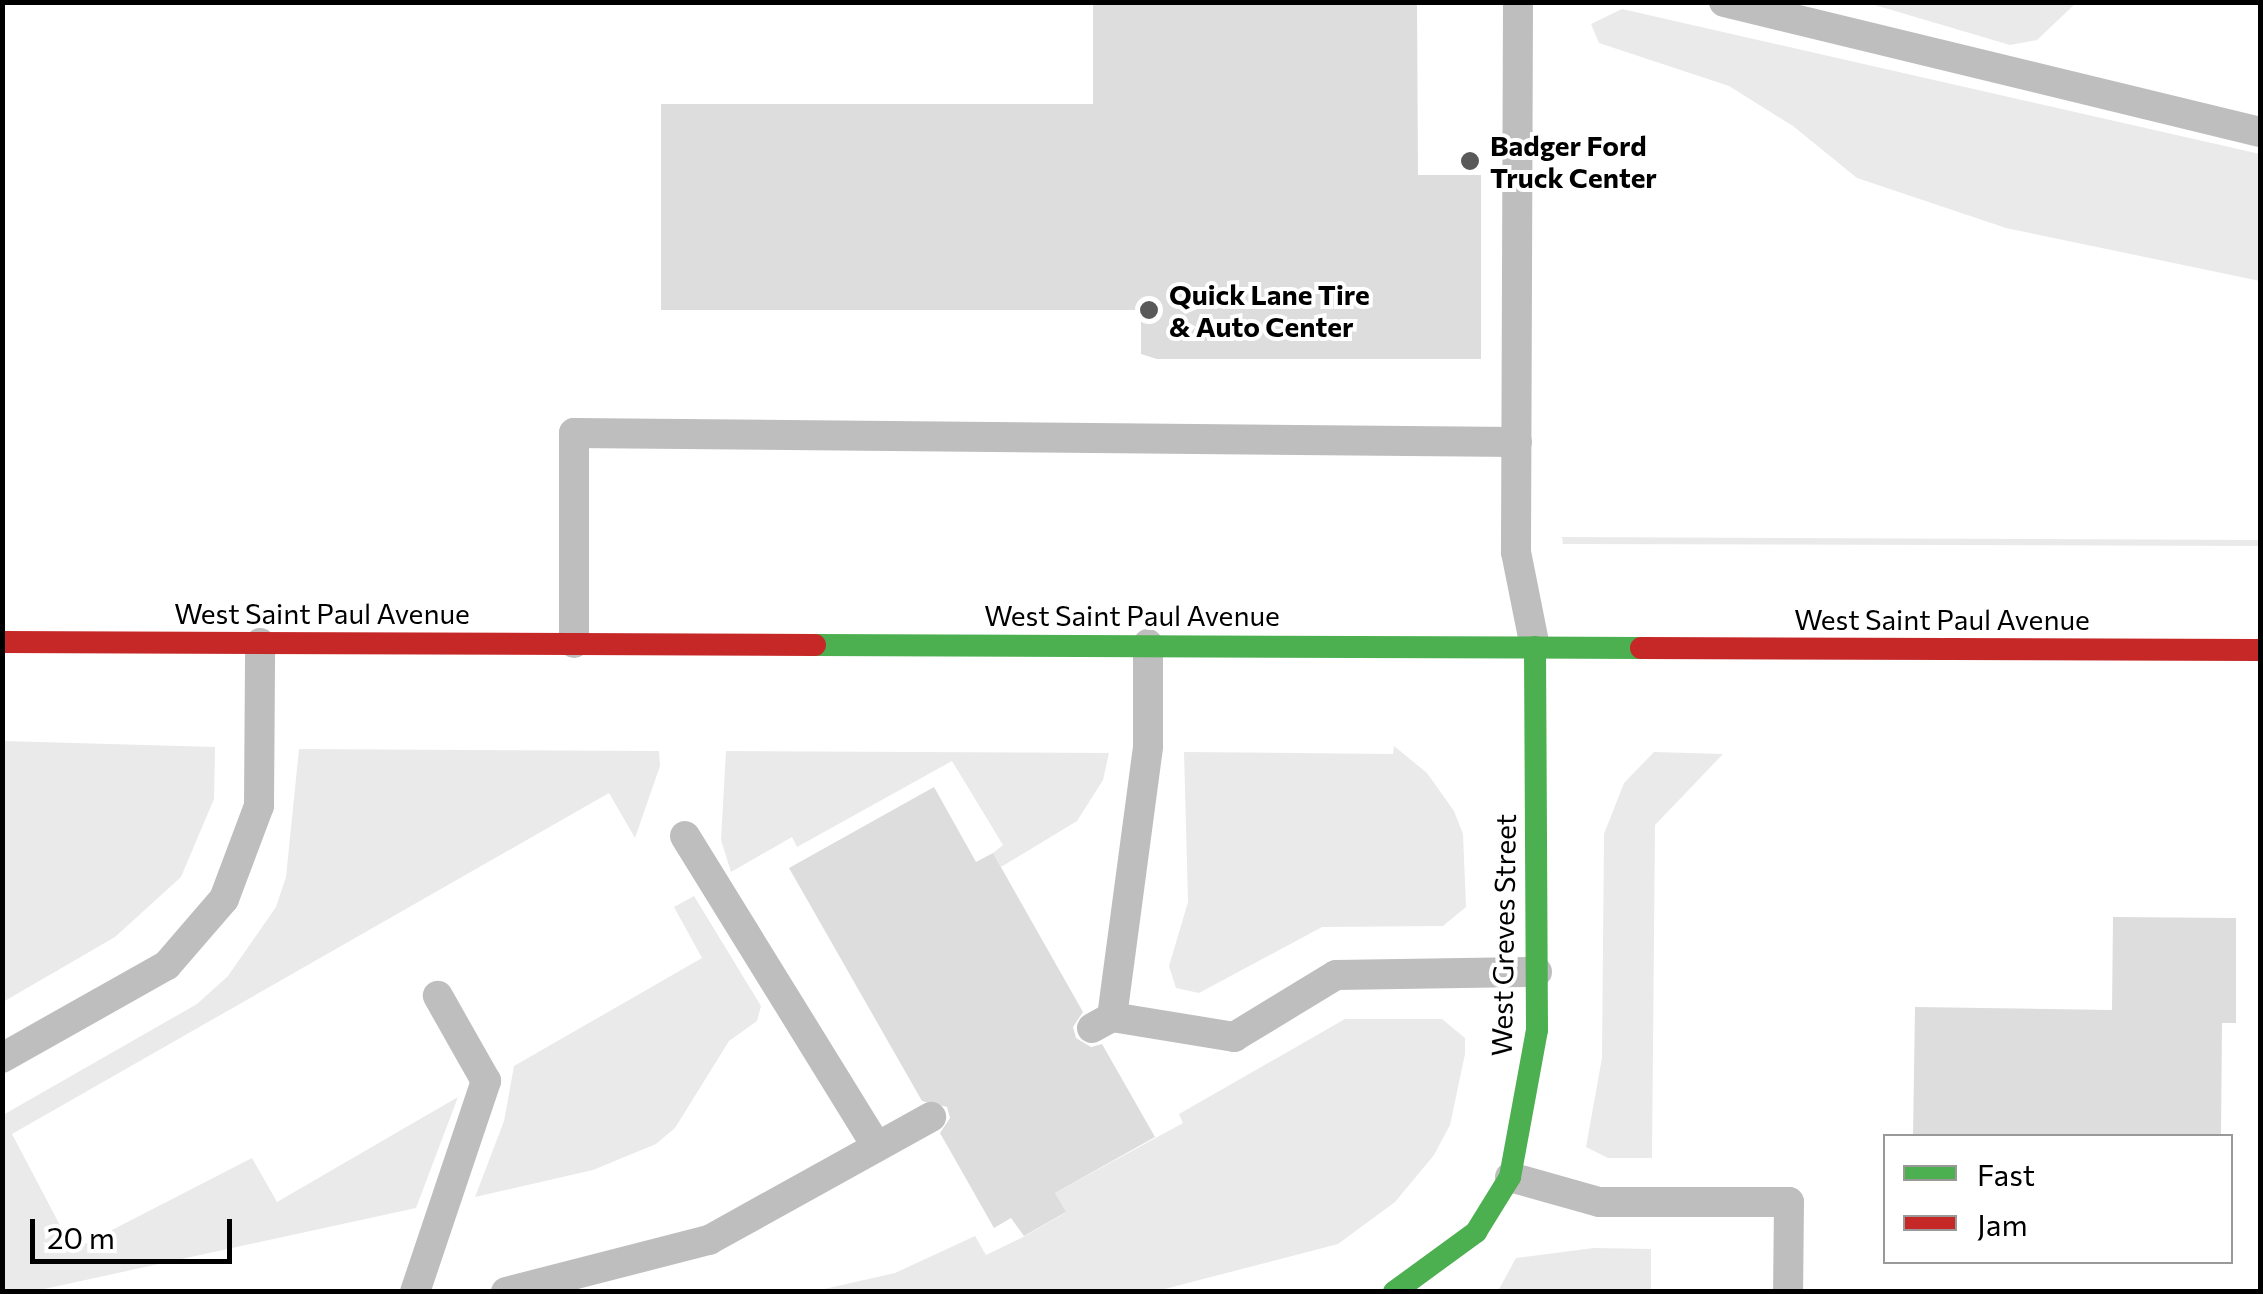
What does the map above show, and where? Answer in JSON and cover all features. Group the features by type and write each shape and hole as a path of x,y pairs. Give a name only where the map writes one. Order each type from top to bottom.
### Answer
{"street":[{"name":"West Saint Paul Avenue","path":"2,642 2260,650"},
{"name":"West Greves Street","path":"1394,1292 1476,1232 1510,1176 1537,1030 1535,646"}],"lane":[{"path":"1518,2 1516,552 1535,646"},
{"path":"1724,2 2260,132"},
{"path":"574,643 574,432 1517,442"},
{"path":"2,1058 167,965 224,899 259,806 260,643"},
{"path":"1148,644 1148,746 1102,1022 1234,1036 1336,975 1537,972"},
{"path":"685,836 877,1148"},
{"path":"415,1292 486,1081 438,996"},
{"path":"506,1292 709,1240 931,1117"},
{"path":"1510,1176 1599,1202 1789,1202 1788,1292"}],"shaded area":[{"path":"2076,2 2037,40 2010,45 1868,3"},
{"path":"1622,9 2260,154 2260,281 2006,228 1857,178 1793,126 1729,86 1599,43 1591,24"},
{"path":"1562,537 2260,540 2260,546 1563,544"},
{"path":"3,741 215,747 214,799 181,877 115,937 3,1002"},
{"path":"1394,746 1427,773 1454,811 1463,834 1466,907 1443,926 1322,927 1199,993 1176,988 1169,966 1188,902 1184,752 1393,754"},
{"path":"299,749 659,751 660,766 635,838 609,793 12,1134 73,1250 252,1158 277,1202 458,1097 416,1208 35,1291 3,1291 3,1115 197,1004 228,976 276,907 286,877"},
{"path":"726,751 1109,753 1103,780 1077,821 1001,867 993,853 1003,845 952,761 797,847 792,837 731,872 721,840"},
{"path":"1654,752 1723,754 1655,825 1652,1158 1608,1158 1586,1147 1602,1058 1604,834 1624,783"},
{"path":"694,896 761,1006 757,1021 729,1041 675,1128 656,1144 593,1170 475,1197 504,1121 514,1066 702,958 674,907"},
{"path":"1345,1019 1442,1019 1465,1038 1465,1054 1450,1125 1434,1155 1395,1202 1338,1244 1157,1291 811,1292 895,1273 975,1236 986,1255 1025,1236 1065,1213 1055,1193 1183,1123 1179,1114"},
{"path":"1594,1248 1651,1249 1651,1291 1498,1291 1516,1258"}],"building":[{"path":"1093,2 1417,2 1418,175 1481,175 1481,359 1157,359 1141,354 1141,310 661,310 661,104 1093,104"},
{"path":"934,787 976,862 993,853 1083,1012 1073,1027 1076,1038 1091,1047 1102,1044 1155,1137 1055,1193 1066,1212 1024,1236 1011,1218 994,1228 940,1133 950,1118 947,1107 922,1101 789,868"},
{"path":"2113,917 2236,918 2236,1023 2222,1023 2221,1134 1913,1134 1915,1007 2112,1010"}],"traffic: fast":[{"path":"815,645 1641,648"},
{"path":"1394,1292 1476,1232 1510,1177 1537,1030 1535,647"}],"traffic: jam":[{"path":"2,642 815,645"},
{"path":"1641,648 2260,650"}],"place":[{"name":"Badger Ford Truck Center","path":"1470,161"},
{"name":"Quick Lane Tire & Auto Center","path":"1149,310"}]}
